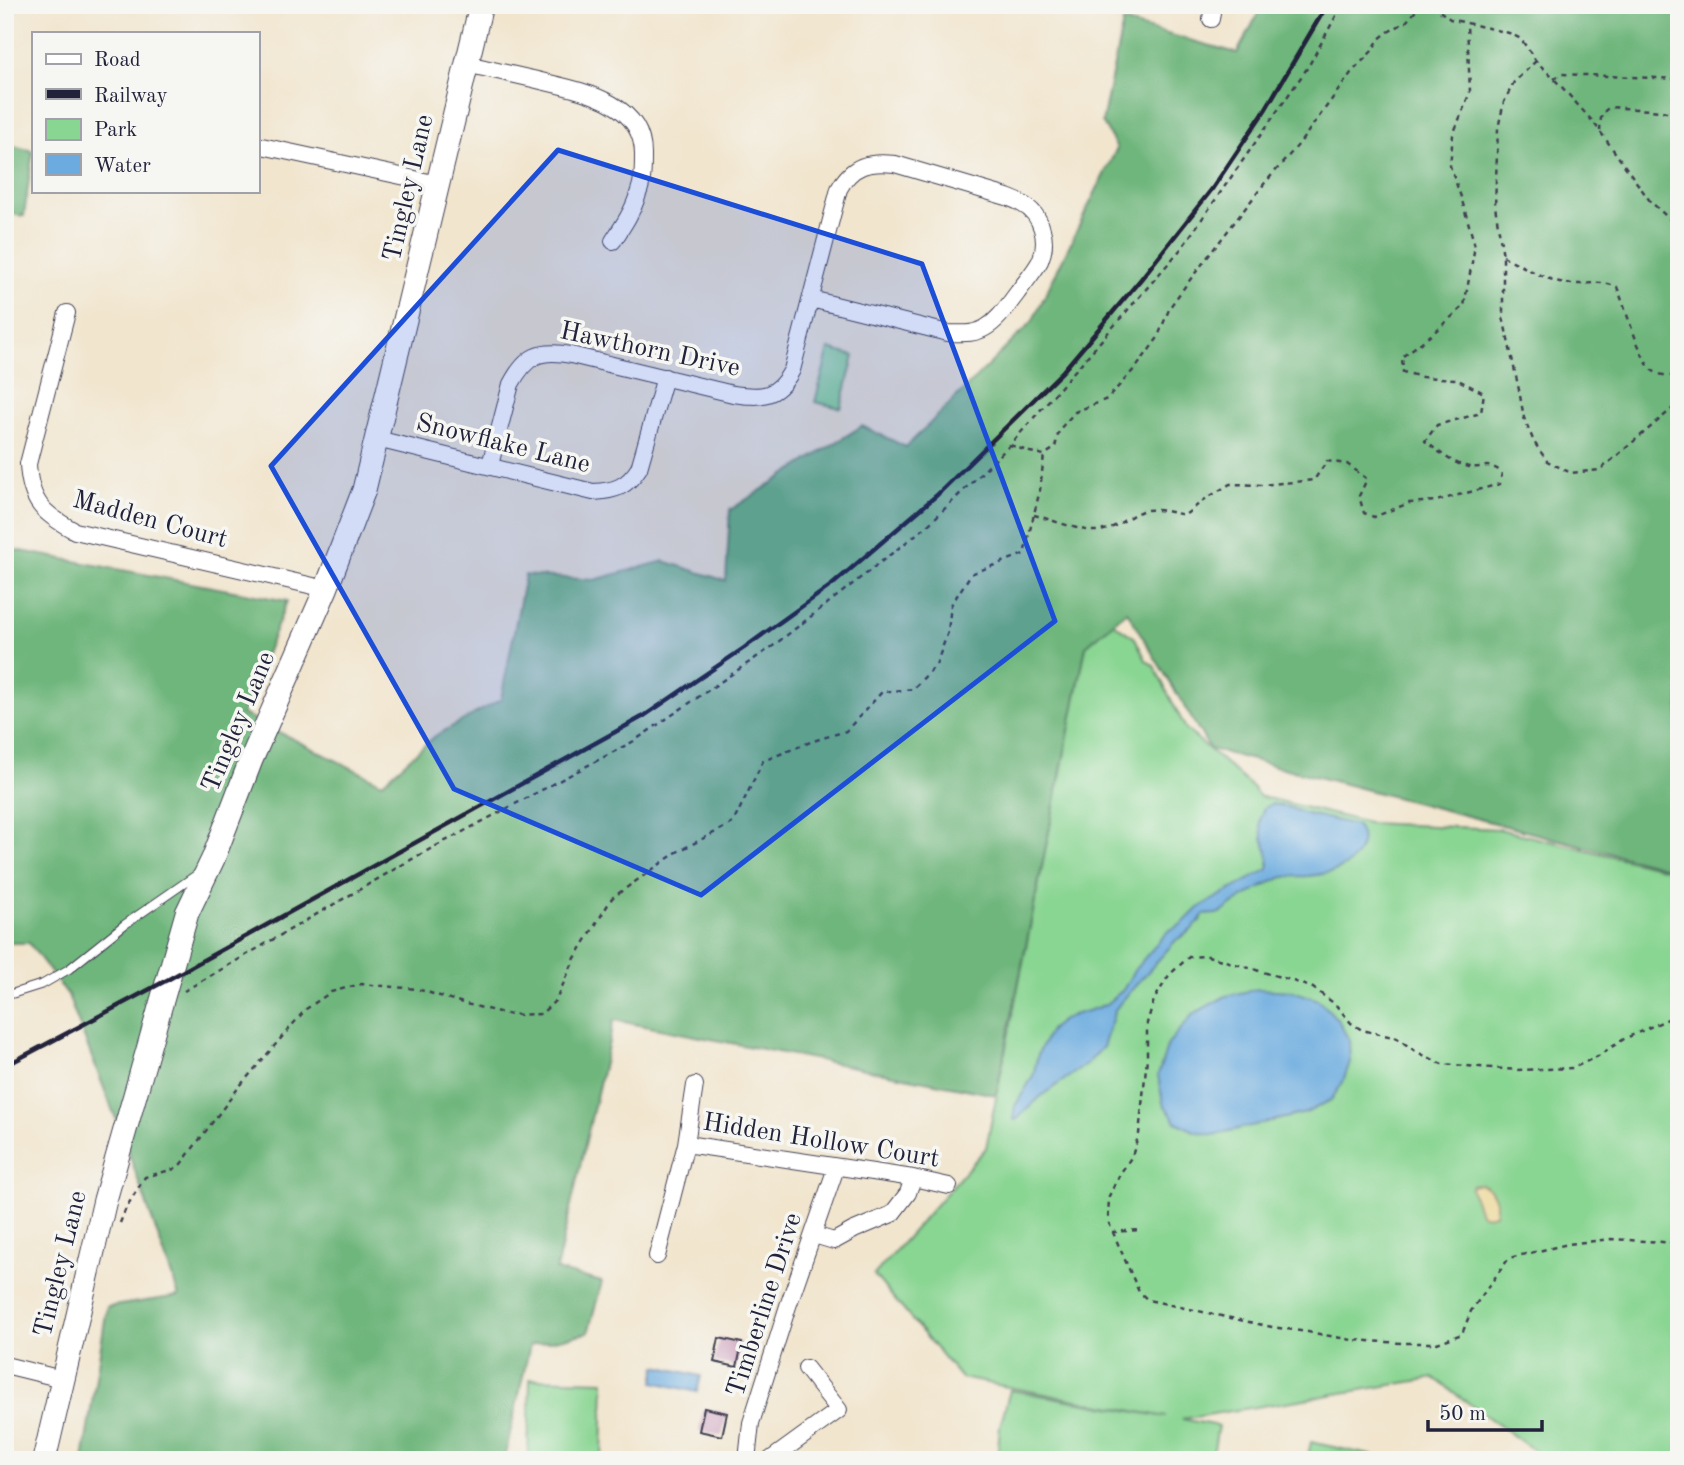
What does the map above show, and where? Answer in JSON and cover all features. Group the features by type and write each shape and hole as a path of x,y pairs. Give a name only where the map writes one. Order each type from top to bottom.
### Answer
{"street":[{"name":"Tingley Lane","path":"44,1460 105,1200 187,913 210,866 251,760 326,589 364,490 481,5"},
{"path":"467,64 578,90 607,101 628,115 639,131 643,149 643,172 639,193 614,241"},
{"path":"259,145 438,184"},
{"name":"Hawthorn Drive","path":"490,466 511,384 526,362 539,353 570,355 733,394 754,397 781,388 792,370 839,189 846,176 856,169 870,164 895,164 1007,197 1024,204 1034,213 1041,226 1044,243 1041,258 1034,271 997,319 969,334 948,333 811,299"},
{"name":"Madden Court","path":"67,313 28,464 29,484 37,500 52,518 75,531 326,589"},
{"name":"Snowflake Lane","path":"377,439 593,492 607,491 622,487 632,479 639,468 665,377"},
{"name":"Hidden Hollow Court","path":"657,1256 686,1144 695,1085"},
{"name":"Hidden Hollow Court","path":"686,1144 949,1186"},
{"name":"Timberline Drive","path":"747,1460 751,1423 836,1168"},
{"path":"814,1235 834,1241 892,1214 908,1194 912,1178"},
{"path":"5,1365 62,1379"},
{"path":"770,1460 839,1410 806,1368"}],"lane":[{"path":"5,996 43,984 69,969 124,925 210,866"}],"path":[{"path":"160,1004 421,855 634,741 773,646 927,526 1010,445 1181,249 1308,67 1342,5"},
{"path":"1010,445 1044,455 1055,448 1059,430 1075,412 1107,399 1157,339 1170,307 1186,285 1264,184 1299,144 1351,73 1372,51 1379,39 1406,22 1421,5"},
{"path":"1433,5 1450,19 1508,33 1521,39 1536,61 1600,131 1650,201 1679,228"},
{"path":"1034,515 1097,531 1117,525 1143,510 1185,515 1230,484 1262,485 1314,480 1327,461 1347,464 1367,479 1359,496 1364,513 1374,517 1409,503 1436,500 1500,484 1502,472 1492,466 1468,467 1447,458 1425,441 1437,425 1481,413 1483,393 1457,379 1422,377 1403,372 1402,357 1464,306 1475,246 1450,166 1453,135 1470,92 1467,24"},
{"path":"1536,61 1514,82 1504,102 1497,128 1495,206 1503,256 1503,317 1524,418 1534,442 1547,461 1571,474 1600,470 1679,403"},
{"path":"1554,79 1561,74 1679,79"},
{"path":"1600,131 1603,111 1610,107 1679,115"},
{"path":"1503,256 1556,281 1573,284 1603,282 1617,287 1644,358 1652,370 1668,376 1679,376"},
{"path":"117,1230 126,1208 145,1177 181,1164 239,1087 297,1019 306,1009 331,992 361,984 417,989 512,1015 541,1014 556,1000 575,958 612,898 677,852 733,823 763,761 846,731 881,692 913,689 936,665 948,632 951,605 971,574 1024,555 1040,490 1044,455"},
{"path":"1679,1014 1623,1039 1598,1056 1573,1068 1517,1070 1441,1064 1396,1038 1362,1030 1351,1023 1335,1004 1313,988 1208,956 1189,957 1169,975 1154,1000 1147,1023 1147,1058 1139,1134 1132,1156 1119,1174 1109,1196 1108,1221 1139,1292 1148,1300 1272,1327 1352,1340 1402,1343 1437,1343 1462,1334 1471,1311 1509,1258 1568,1244 1611,1239 1679,1243"},
{"path":"1112,1232 1140,1230"}],"highlighted area":[{"path":"558,150 922,264 1055,621 701,895 454,789 271,466"}],"green space":[{"path":"1263,5 1679,5 1679,871 1210,749 1127,611 1086,646 996,1095 614,1020 556,1270 602,1282 588,1333 530,1345 504,1460 83,1460 107,1307 179,1296 123,1137 68,996 29,943 5,943 5,548 287,601 242,714 382,783 435,736 501,699 525,575 594,580 664,561 726,581 730,510 862,426 906,447 1032,322 1117,148 1102,122 1123,22 1237,53"},
{"path":"5,144 32,151 32,158 24,216 5,213"},
{"path":"829,349 854,356 841,408 815,402"},
{"path":"1113,623 1135,638 1146,660 1154,666 1186,729 1259,796 1368,823 1499,829 1679,872 1679,1460 1547,1460 1434,1378 1182,1419 1218,1426 1212,1460 997,1460 1000,1426 1010,1390 1166,1417 961,1378 874,1275 986,1148 1086,646"},
{"path":"530,1379 604,1381 602,1460 528,1460"},
{"path":"1311,1442 1392,1460 1307,1460"}],"sand":[{"path":"1480,1184 1494,1196 1495,1214 1480,1213 1471,1189 1472,1186"}],"water":[{"path":"1272,804 1356,825 1361,840 1355,857 1330,872 1281,878 1222,912 1203,915 1192,929 1176,940 1121,1002 1115,1010 1103,1047 1087,1064 1041,1096 1016,1120 1013,1119 1015,1106 1033,1076 1038,1054 1050,1030 1073,1015 1106,1004 1123,990 1135,969 1168,931 1182,924 1198,908 1268,869 1260,820 1263,809"},
{"path":"1258,989 1293,991 1319,1000 1338,1020 1349,1040 1350,1062 1343,1082 1331,1100 1306,1113 1213,1135 1194,1131 1176,1122 1163,1103 1158,1075 1168,1044 1193,1014 1226,996"},
{"path":"657,1366 701,1376 697,1392 654,1382"}],"building":[{"path":"719,1338 742,1343 737,1367 714,1362"},
{"path":"704,1408 727,1413 722,1436 699,1431"}],"railway":[{"path":"5,1066 169,979 644,716 833,584 937,495 1063,371 1212,189 1265,110 1327,5"}]}
